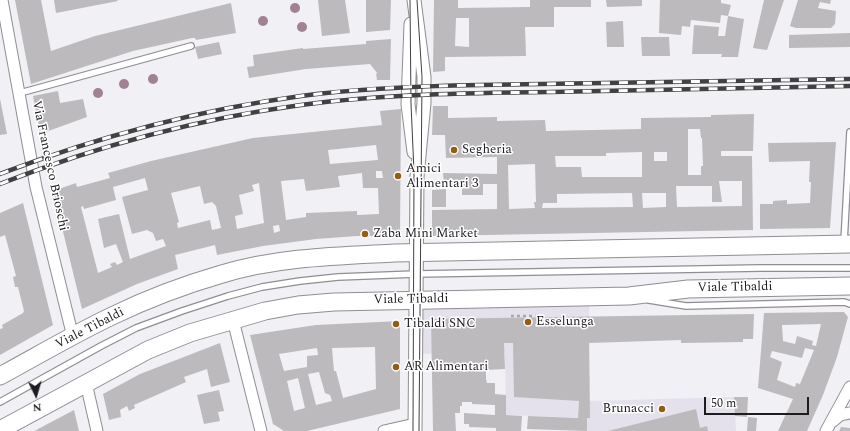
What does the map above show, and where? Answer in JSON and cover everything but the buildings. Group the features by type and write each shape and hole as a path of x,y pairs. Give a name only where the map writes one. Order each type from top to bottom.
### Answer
{"main road":[{"name":"Viale Tibaldi","path":"0,376 112,316 169,291 222,274 255,266 333,256 847,244"},
{"name":"Viale Tibaldi","path":"0,430 148,350 190,333 265,311 298,305 334,302 416,300 629,296 664,297 688,289 850,286"}],"street":[{"name":"Via Francesco Brioschi","path":"2,0 20,93 27,144 73,337"},
{"path":"384,431 415,427 417,177 424,103 424,77 414,0"},
{"path":"234,320 261,431"},
{"path":"86,383 98,431"},
{"path":"828,427 850,387"},
{"path":"828,427 840,415 850,413"}],"lane":[{"path":"20,93 191,46"},
{"path":"847,244 850,132"},
{"name":"Viale Tibaldi","path":"0,402 100,346 136,328 228,296 262,287 300,281 338,277 416,274 760,268 850,268"},
{"path":"664,297 686,306 844,302 850,304"}],"path":[{"path":"511,316 538,316"}],"shaded area":[{"path":"590,299 590,401 734,397 736,431 587,431 587,418 506,415 505,353 420,354 421,301"}],"tram line":[{"path":"410,0 411,104 414,172 413,431"},
{"path":"417,0 422,77 419,431"}],"railway":[{"path":"0,174 73,148 148,126 224,109 323,93 435,86 850,79"},
{"path":"0,184 110,146 186,126 262,111 332,101 395,96 457,94 850,86"}],"place":[{"name":"Segheria","path":"454,150"},
{"name":"Amici Alimentari 3","path":"398,176"},
{"name":"Zaba Mini Market","path":"365,234"},
{"name":"Esselunga","path":"528,322"},
{"name":"Tibaldi SNC","path":"396,324"},
{"name":"AR Alimentari","path":"396,367"},
{"name":"Brunacci","path":"662,409"}]}
